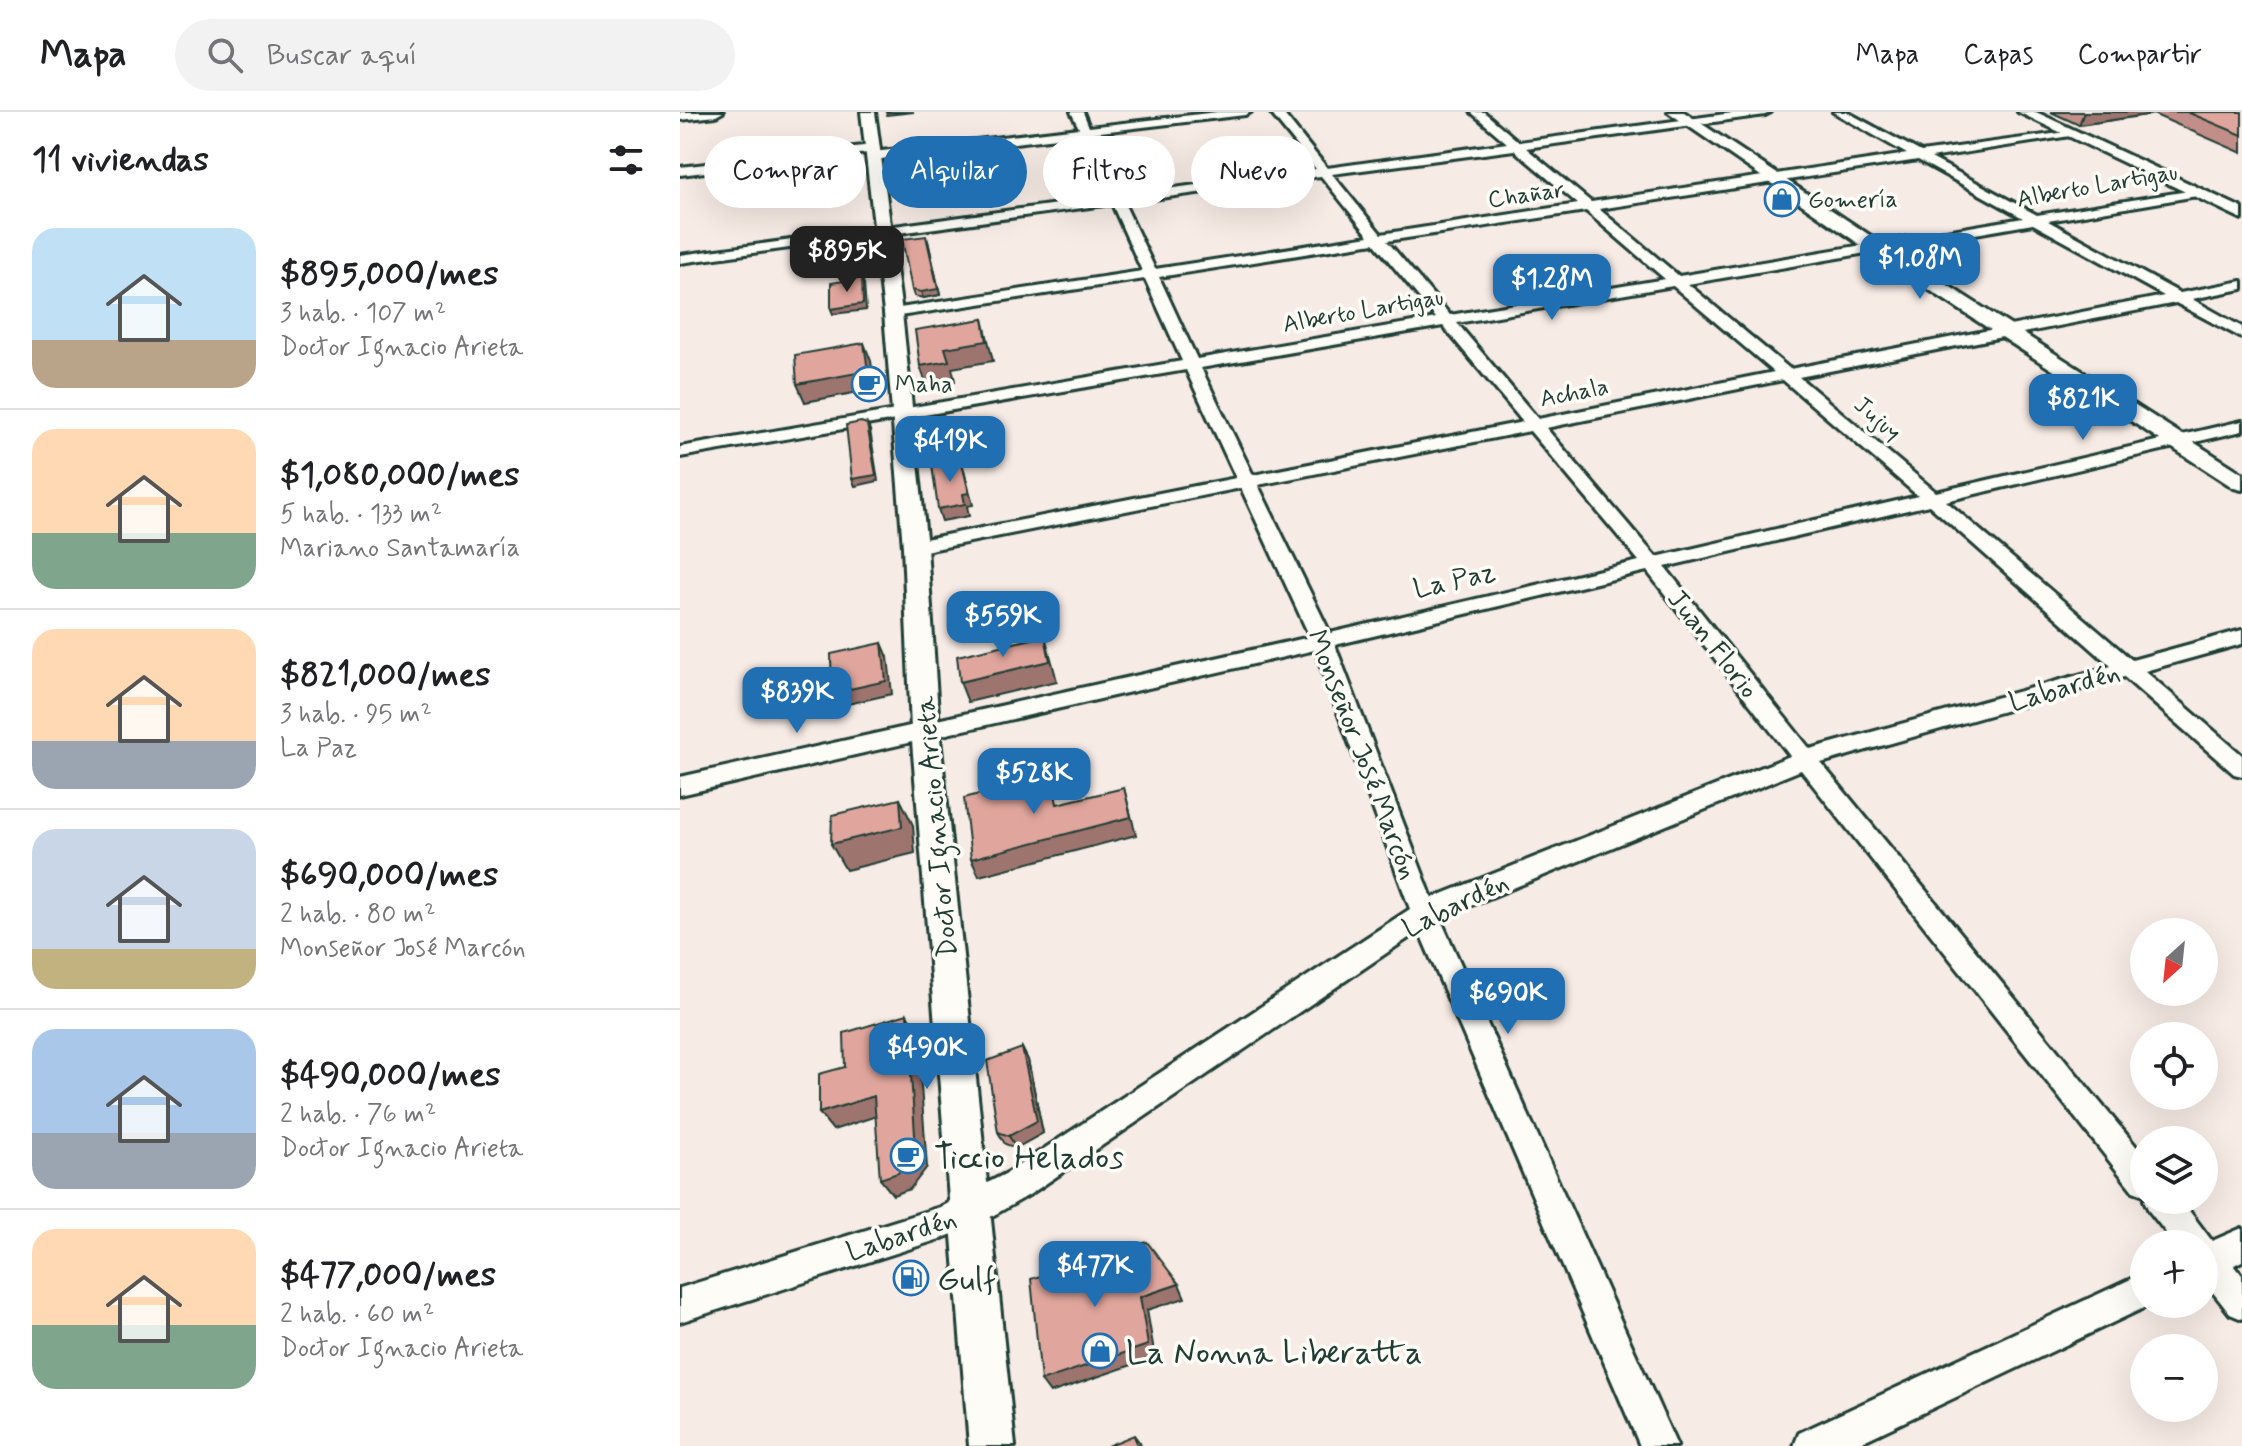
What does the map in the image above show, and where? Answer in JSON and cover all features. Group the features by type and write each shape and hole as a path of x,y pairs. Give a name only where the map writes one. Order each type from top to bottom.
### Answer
{"street":[{"path":"680,116 716,112"},
{"name":"Doctor Ignacio Arieta","path":"868,112 893,313 915,547 925,729 992,1446"},
{"name":"Monseñor José Marcón","path":"1077,112 1088,136"},
{"path":"680,171 1245,112"},
{"name":"Juan Florio","path":"1276,112 1377,238 1651,563 2130,1163"},
{"name":"Jujuy","path":"1477,112 1933,499 2242,768"},
{"path":"1175,192 1517,145 1683,117 1765,112"},
{"path":"1839,112 2242,333"},
{"path":"2025,112 2242,214"},
{"path":"1683,117 1874,246 2242,483"},
{"name":"Chañar","path":"893,313 2070,133"},
{"name":"Alberto Lartigau","path":"680,452 2197,192"},
{"path":"680,259 1059,208"},
{"name":"Monseñor José Marcón","path":"1122,208 1191,364 1323,641 1425,913 1659,1446"},
{"name":"Achala","path":"915,547 2242,285"},
{"name":"La Paz","path":"680,786 1323,641 2242,426"},
{"name":"Labardén","path":"680,1305 969,1212 1018,1184 1425,913 1805,759 2242,637"},
{"path":"2171,1214 2183,1230"},
{"path":"2218,1251 2242,1244"},
{"path":"2218,1273 2242,1302"},
{"path":"1812,1446 2130,1297"}],"building":[{"path":"2187,112 2242,112 2242,135"},
{"path":"926,236 938,289 921,292 912,290 902,239"},
{"path":"862,278 863,304 831,309 831,283"},
{"path":"983,319 987,341 945,348 949,361 920,366 915,330"},
{"path":"864,343 868,371 797,384 795,355"},
{"path":"867,424 876,475 852,479 846,425"},
{"path":"961,459 969,493 963,494 965,504 938,509 932,465"},
{"path":"1045,636 1050,661 960,682 957,656"},
{"path":"882,643 886,681 832,693 831,654"},
{"path":"1037,779 1039,793 1054,789 1057,804 1124,788 1131,817 971,859 964,798"},
{"path":"900,799 902,827 831,844 832,815"},
{"path":"907,1014 916,1150 898,1173 880,1179 874,1096 819,1113 819,1074 845,1067 844,1033"},
{"path":"1022,1048 1037,1121 1009,1136 998,1132 987,1061"},
{"path":"1147,1242 1179,1284 1140,1297 1148,1345 1041,1381 1031,1279"},
{"path":"1134,1435 1137,1446 1107,1446"}],"place":[{"name":"Gomería","path":"1782,199"},
{"name":"Maha","path":"869,384"},
{"name":"Ticcio Helados","path":"908,1156"},
{"name":"Gulf","path":"911,1278"},
{"name":"La Nonna Liberatta","path":"1100,1351"}]}
